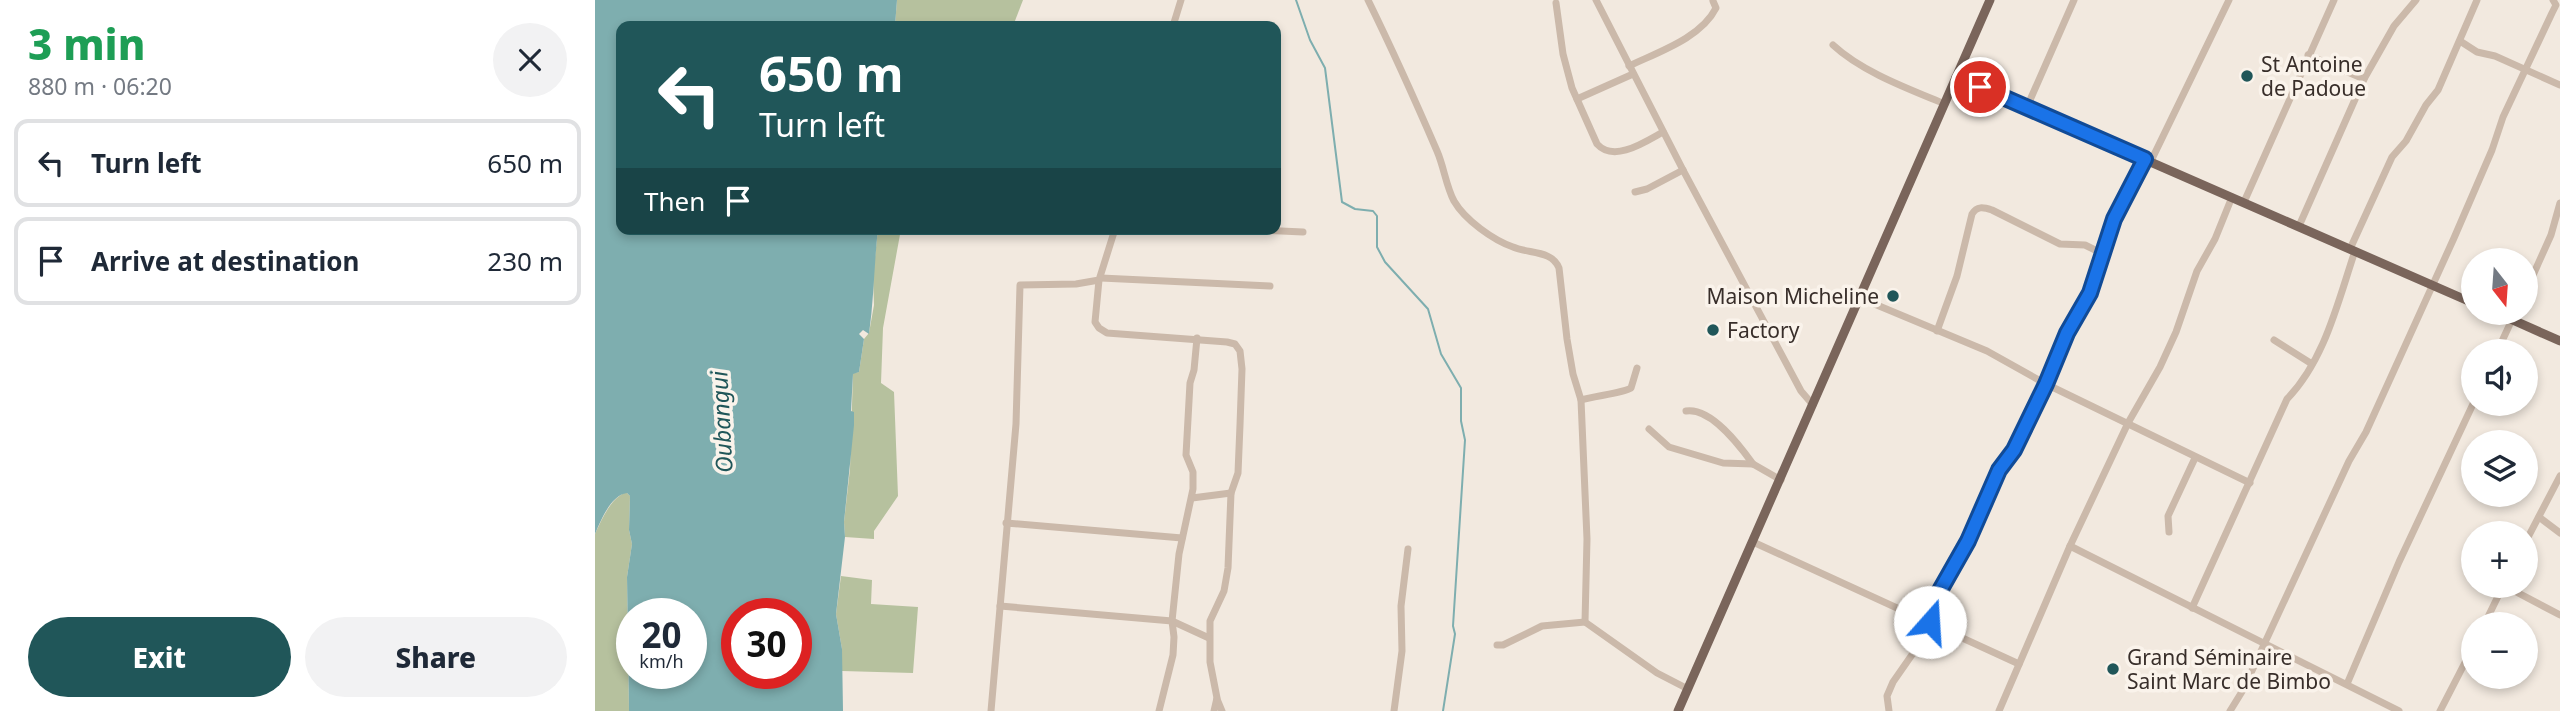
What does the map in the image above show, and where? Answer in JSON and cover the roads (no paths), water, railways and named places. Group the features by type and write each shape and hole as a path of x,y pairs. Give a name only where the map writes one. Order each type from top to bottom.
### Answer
{"main road":[{"path":"1678,711 1990,0"},
{"path":"1956,77 2461,298"},
{"path":"2532,326 2560,341"}],"street":[{"path":"1175,21 1181,0"},
{"path":"1368,0 1438,153 1454,201 1471,220 1497,240 1520,250 1551,257 1559,268 1573,374 1581,400 1587,539 1585,622"},
{"path":"1596,0 1801,391 1813,405"},
{"path":"2027,107 2074,0"},
{"path":"1889,711 1887,696 1893,682 1916,649 1930,622 1938,594 1968,541 1999,470 2014,450 2067,333 2090,293 2114,219 2148,160 2229,0"},
{"path":"2244,202 2334,0"},
{"path":"2299,226 2364,79 2394,26 2416,0"},
{"path":"2192,608 2287,399 2298,388 2312,364 2330,324 2353,250 2392,157 2406,141 2426,105 2438,90 2477,0"},
{"path":"2230,711 2243,690 2263,642 2349,461 2366,432 2433,286 2492,150 2503,117 2556,15 2553,0"},
{"path":"1629,66 1689,35 1712,16 1716,8 1713,1"},
{"path":"1556,3 1563,54 1577,99 1597,144 1602,150 1619,152 1663,132"},
{"path":"2460,41 2477,52 2560,85"},
{"path":"1833,45 1842,54 1881,76 1945,104"},
{"path":"2308,55 2364,79"},
{"path":"1577,99 1633,74"},
{"path":"1635,191 1647,189 1683,170"},
{"path":"1999,711 2070,546 2176,332 2197,271 2215,239 2232,197"},
{"path":"2538,264 2551,235 2560,202"},
{"path":"1937,331 1957,276 1972,215 1977,209 1984,207 2060,244 2085,245 2103,254"},
{"path":"1281,231 1303,232"},
{"path":"2551,235 2560,232"},
{"path":"1113,235 1100,279 1095,322 1099,328 1107,333 1197,338 1235,344 1240,351 1242,369 1238,473 1231,493 1228,568 1224,591 1210,621 1209,638 1217,698 1222,711"},
{"path":"991,711 1016,424 1020,285 1076,285 1100,279 1271,286"},
{"path":"1860,298 1987,351 2046,384 2250,483"},
{"path":"1159,711 1173,655 1172,621 1182,538 1192,498 1193,472 1186,455 1190,383 1197,338"},
{"path":"2274,340 2312,364"},
{"path":"1581,400 1609,392 1625,392 1631,388 1637,368"},
{"path":"1686,411 1699,412 1723,426 1753,464 1781,480"},
{"path":"2347,684 2399,562 2467,416"},
{"path":"1649,429 1669,447 1723,463 1753,464"},
{"path":"2169,532 2168,516 2195,458"},
{"path":"2537,521 2560,476"},
{"path":"1192,498 1231,493"},
{"path":"2539,517 2560,533"},
{"path":"1006,523 1182,538"},
{"path":"1752,542 2019,664"},
{"path":"2070,546 2399,711"},
{"path":"1404,711 1395,707 1402,650 1401,606 1408,549"},
{"path":"2527,598 2560,615"},
{"path":"999,606 1172,621 1209,638"},
{"path":"1497,645 1503,645 1542,626 1585,622 1657,673 1688,690"},
{"path":"2440,711 2461,670"},
{"path":"1214,711 1217,698"}],"water":[{"name":"Oubangui","path":"595,0 897,0 895,21 616,21 616,235 878,235 869,334 863,330 859,334 864,339 859,372 853,374 851,411 854,412 854,425 836,614 842,649 843,711 629,711 629,689 707,689 707,598 627,598 627,577 632,544 629,530 630,496 627,493 621,495 611,503 595,534"}],"waterway":[{"path":"1296,0 1310,40 1325,68 1342,202 1355,209 1373,211 1377,216 1377,247 1385,262 1428,309 1441,354 1461,388 1461,421 1465,440 1453,626 1455,634 1443,711"}],"place":[{"name":"St Antoine de Padoue","path":"2247,76"},
{"name":"Maison Micheline","path":"1893,296"},
{"name":"Factory","path":"1713,330"},
{"name":"Grand Séminaire Saint Marc de Bimbo","path":"2113,669"}]}
